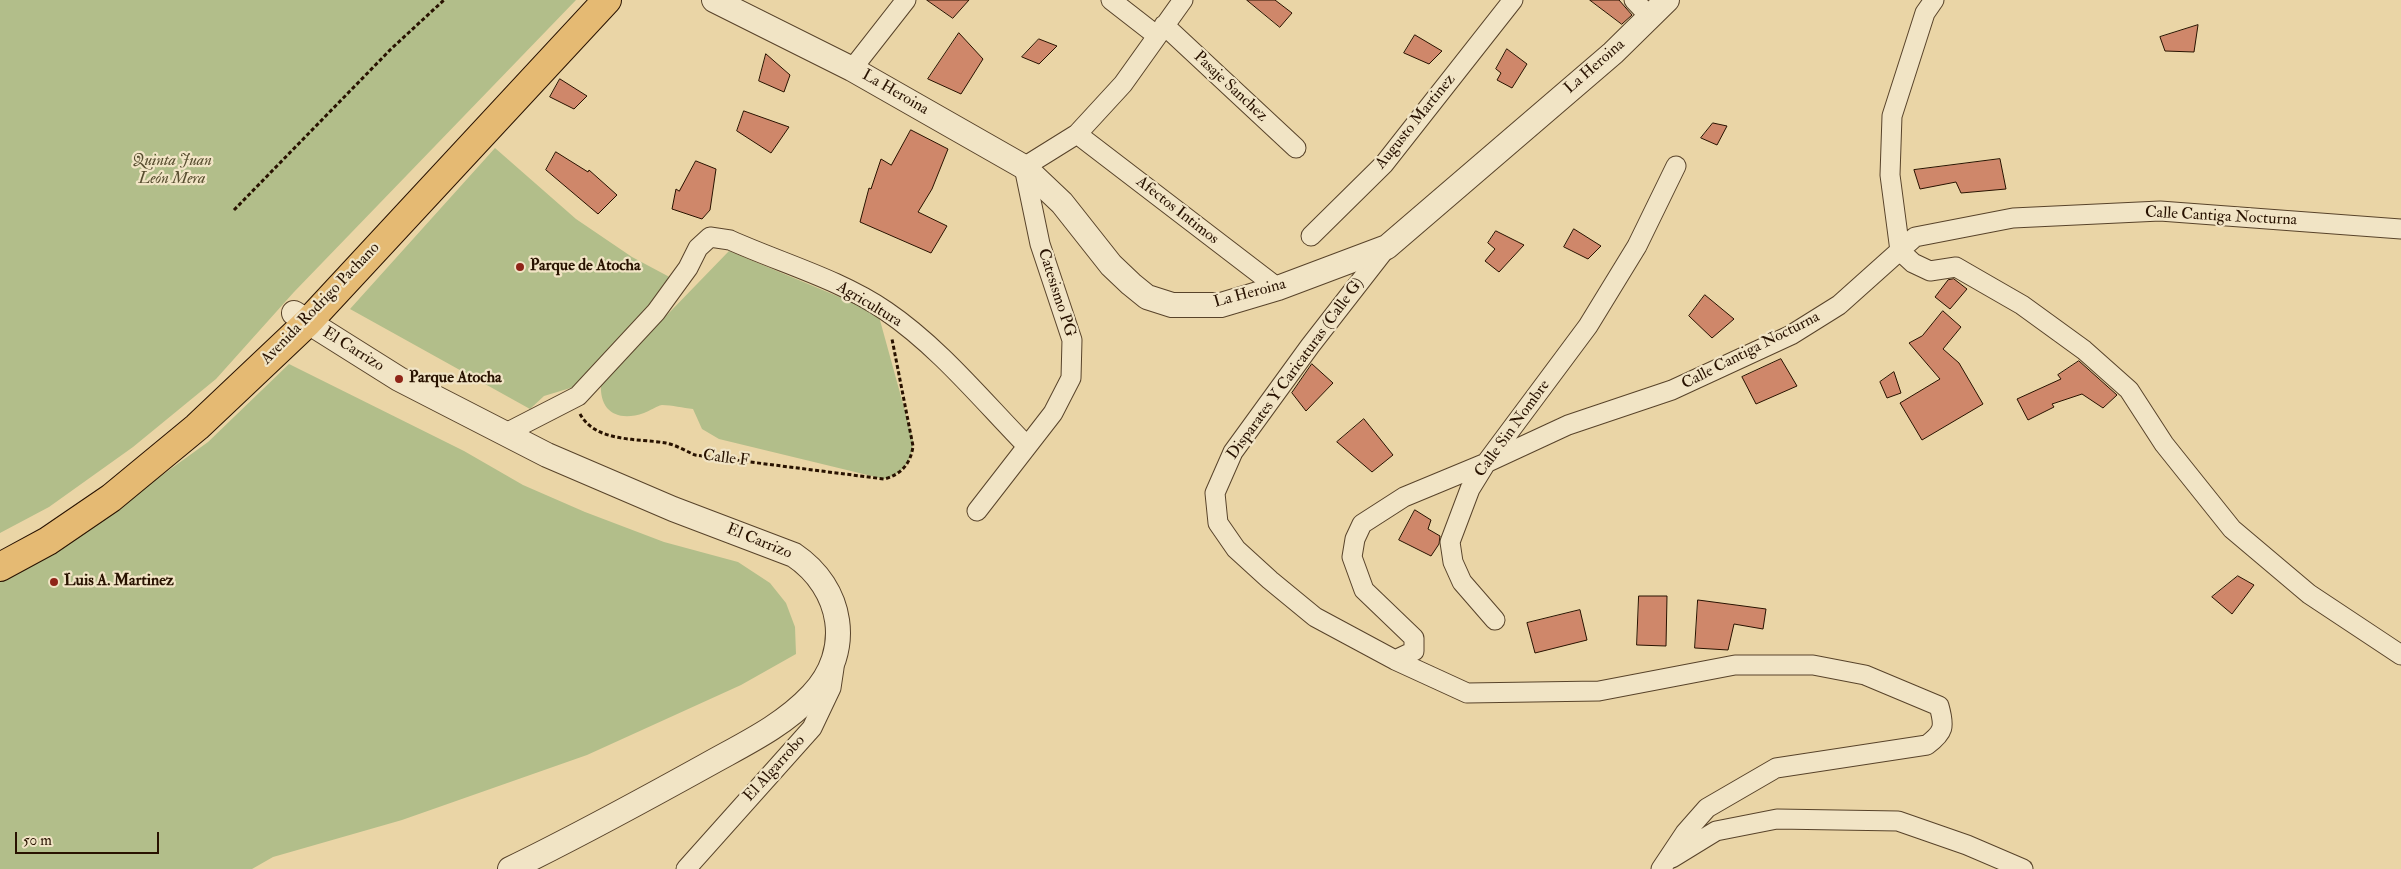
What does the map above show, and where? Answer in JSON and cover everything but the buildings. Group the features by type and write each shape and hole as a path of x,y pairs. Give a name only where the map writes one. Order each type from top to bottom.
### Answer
{"main road":[{"name":"Avenida Rodrigo Pachano","path":"0,548 56,518 141,457 220,385 301,317 587,0"},
{"name":"Avenida Rodrigo Pachano","path":"0,567 48,542 111,498 197,427 607,0"}],"street":[{"name":"La Heroina","path":"714,0 852,69 1024,167 1062,203 1111,265 1147,297 1172,305 1221,304 1278,288 1387,247 1650,17 1667,0"},
{"path":"852,69 906,0"},
{"name":"Pasaje Sanchez","path":"1111,0 1160,30 1296,148"},
{"path":"1024,167 1077,134 1123,84 1182,0"},
{"name":"Augusto Martinez","path":"1311,236 1384,164 1513,0"},
{"path":"1634,0 1650,17"},
{"path":"1934,0 1925,13 1892,116 1890,175 1900,251 1913,262 1930,271 1956,268 2022,305 2084,350 2129,390 2164,444 2232,529 2309,594 2401,655"},
{"name":"Afectos Intimos","path":"1077,134 1278,288"},
{"name":"Calle Sin Nombre","path":"1495,620 1462,582 1453,562 1450,542 1470,489 1486,464 1588,326 1637,246 1676,166"},
{"name":"Catesismo PG","path":"977,511 1052,413 1070,378 1072,340 1040,244 1024,167"},
{"name":"Calle Cantiga Nocturna","path":"1395,660 1414,651 1414,638 1364,590 1352,557 1355,539 1362,524 1381,510 1404,497 1486,464 1568,425 1672,390 1791,334 1839,305 1915,237 2013,218 2150,211 2401,229"},
{"name":"Agricultura","path":"578,396 656,312 688,268 704,240 710,237 730,240 846,288 886,311 925,341 1027,446"},
{"name":"Disparates Y Caricaturas (Calle G)","path":"1387,247 1310,346 1233,452 1215,493 1218,523 1236,549 1316,617 1395,660 1467,693 1600,691 1735,666 1813,665 1865,675 1939,706 1944,721 1940,735 1927,745 1776,768 1707,808 1685,833 1665,864"},
{"name":"El Carrizo","path":"301,317 399,379 547,455 664,505 794,555 811,566 825,586 832,601 838,623 839,644 837,654 825,679 813,694 772,728 584,832 510,869"},
{"path":"506,434 578,396"},
{"name":"El Algarrobo","path":"686,869 812,728 831,688 837,654"},
{"name":"Disparates Y Caricaturas (Calle G)","path":"1665,864 1716,831 1777,819 1898,821 1967,845 2023,869"}],"path":[{"path":"234,210 391,49 444,0"},
{"name":"Calle F","path":"578,396 578,409 584,421 593,429 608,435 668,444 695,455 872,479 890,478 900,472 908,463 912,452 913,440 886,311"}],"green space":[{"name":"Quinta Juan León Mera","path":"0,0 576,0 294,292 216,379 133,447 49,507 0,533"},
{"path":"495,148 576,219 632,257 677,281 577,386 544,396 530,409 350,309"},
{"path":"729,251 878,313 913,440 909,460 897,474 884,479 719,439 702,429 693,409 662,405 644,413 626,416 618,415 607,408 601,393 601,383"},
{"path":"289,364 464,451 523,485 585,512 664,542 738,562 770,583 786,603 795,627 796,654 741,685 587,755 402,820 273,857 252,869 0,869 0,581 54,553 208,442"}],"place":[{"name":"Parque de Atocha","path":"520,267"},
{"name":"Parque Atocha","path":"399,379"},
{"name":"Luis A. Martinez","path":"54,582"}]}
